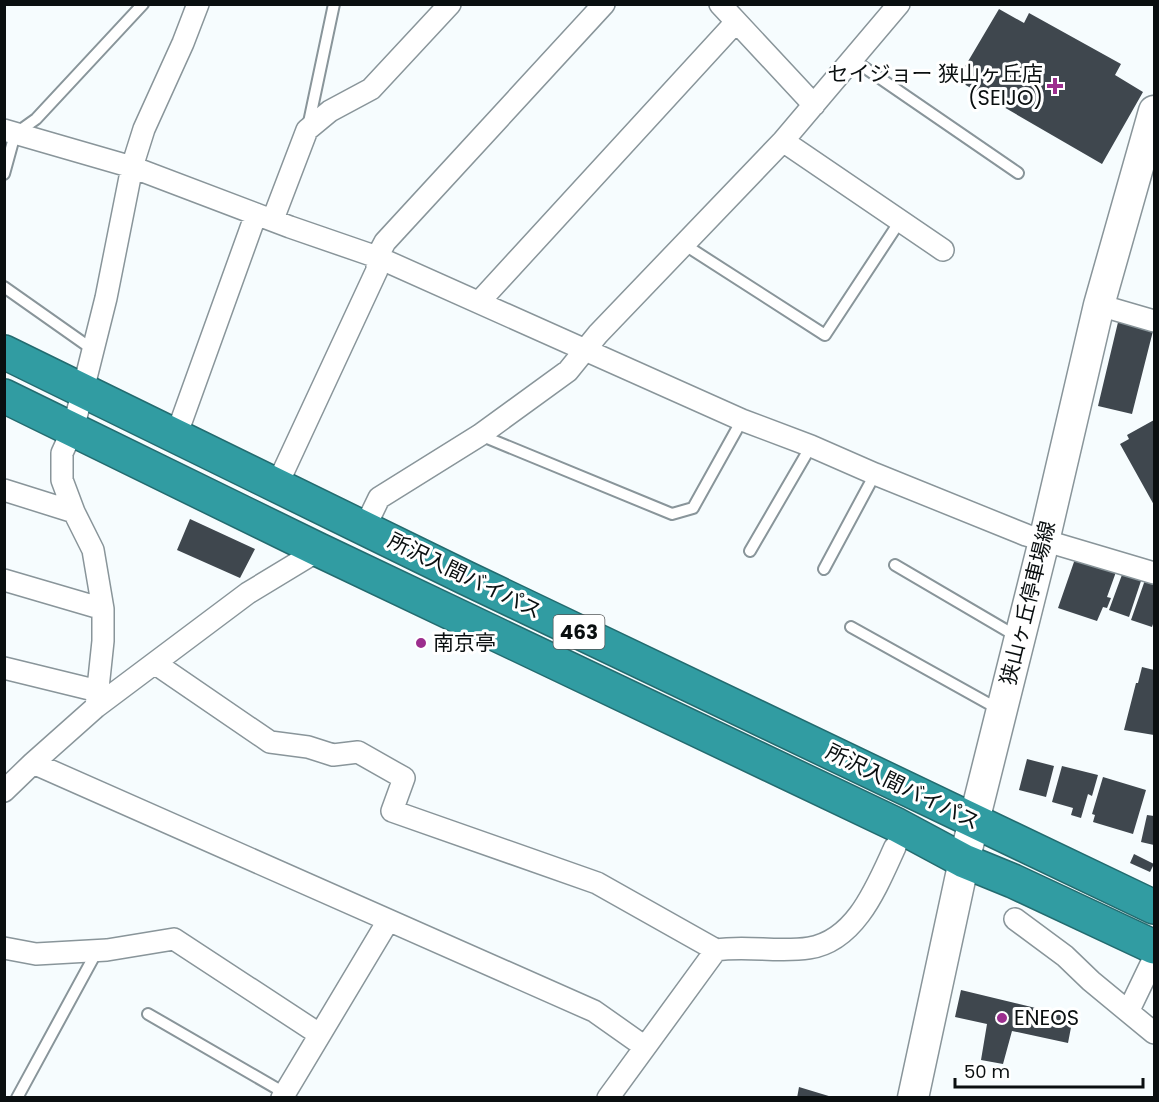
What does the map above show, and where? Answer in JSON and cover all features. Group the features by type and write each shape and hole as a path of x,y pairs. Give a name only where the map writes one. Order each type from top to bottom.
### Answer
{"highway":[{"name":"所沢入間バイパス","path":"4,352 466,578 1155,907"},
{"name":"所沢入間バイパス","path":"4,396 319,550 897,825 964,861 1013,881 1155,947"}],"main road":[{"name":"狭山ヶ丘停車場線","path":"918,1092 964,861 1044,541 1099,305 1155,111"}],"street":[{"path":"97,699 104,641 103,609 93,550 74,512 62,480 62,453 73,429 106,298 132,167 144,129 198,4"},
{"path":"176,436 264,216 307,130 330,111 370,89 450,4"},
{"path":"277,485 377,270 377,257 385,242 604,4"},
{"path":"720,4 814,105"},
{"path":"365,527 379,498 480,435 568,371 598,334 783,141 894,6"},
{"path":"480,301 736,22"},
{"path":"10,132 132,167 290,227 377,257 480,301 742,420 1044,541 1149,566"},
{"path":"783,141 943,250"},
{"path":"1099,305 1155,321"},
{"path":"4,490 74,512"},
{"path":"4,791 97,699 156,664 248,593 319,550"},
{"path":"4,580 103,609"},
{"path":"156,664 270,742 308,747 333,754 358,752 404,778 392,811 597,883 716,950 734,947 808,949 829,943 848,929 873,894 895,847"},
{"path":"4,668 97,699"},
{"path":"33,763 594,1011 645,1047"},
{"path":"1015,919 1065,956 1091,981 1155,1033"},
{"path":"286,1096 319,1034 388,921"},
{"path":"4,948 36,954 97,951 174,939 319,1034"},
{"path":"608,1098 716,950"},
{"path":"1129,1010 1155,958"}],"lane":[{"path":"4,174 10,132 36,119 143,4"},
{"path":"307,130 334,4"},
{"path":"852,59 1018,173"},
{"path":"685,244 825,336 900,221"},
{"path":"4,287 92,349"},
{"path":"480,435 672,514 693,508 742,420"},
{"path":"750,551 811,446"},
{"path":"824,569 875,474"},
{"path":"895,565 1020,638"},
{"path":"851,627 1002,710"},
{"path":"17,1098 97,951"},
{"path":"148,1014 286,1096"}],"building":[{"path":"999,9 1024,23 1029,13 1121,64 1115,75 1143,92 1102,164 957,80"},
{"path":"1119,318 1154,327 1132,414 1098,406"},
{"path":"1154,420 1154,505 1120,444 1129,439 1127,435"},
{"path":"190,519 255,549 240,578 177,550"},
{"path":"1075,559 1116,572 1107,597 1111,598 1107,608 1103,607 1097,621 1058,608"},
{"path":"1123,572 1142,578 1129,617 1109,610"},
{"path":"1145,580 1154,584 1152,627 1131,620"},
{"path":"1142,667 1154,670 1154,735 1124,730"},
{"path":"1027,759 1054,766 1046,797 1019,790"},
{"path":"1062,766 1098,775 1092,796 1088,794 1081,818 1071,815 1073,808 1052,802"},
{"path":"1103,777 1146,790 1133,834 1093,822 1095,815 1092,814"},
{"path":"1147,815 1154,816 1154,845 1141,842"},
{"path":"1134,854 1154,864 1150,872 1130,863"},
{"path":"961,990 1073,1017 1068,1043 1012,1031 1003,1064 981,1060 987,1024 955,1017"},
{"path":"799,1087 832,1097 832,1098 797,1098"}],"place":[{"name":"セイジョー 狭山ヶ丘店 (SEIJO)","path":"1055,86"},
{"name":"南京亭","path":"421,643"},
{"name":"ENEOS","path":"1002,1018"}]}
